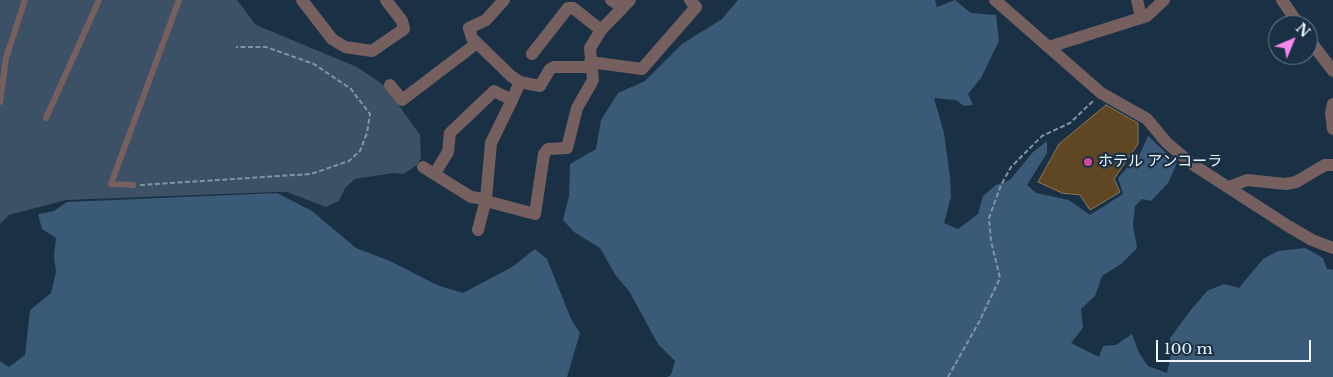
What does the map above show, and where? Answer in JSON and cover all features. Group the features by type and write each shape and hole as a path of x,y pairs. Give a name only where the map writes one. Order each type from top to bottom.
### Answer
{"street":[{"path":"302,0 332,40 344,47 361,51 372,51 404,30 402,22 386,0"},
{"path":"504,0 486,20 469,28 472,38 496,63 520,82 540,86 554,67 590,65 642,69 696,7 690,0"},
{"path":"995,0 1101,93 1146,119 1167,143 1192,164 1312,240 1333,248"},
{"path":"1137,0 1141,17"},
{"path":"1049,47 1147,16 1164,0"},
{"path":"1282,0 1292,15"},
{"path":"423,167 471,197 486,199 490,202 535,214 541,161 548,149 567,148 577,108 593,80 590,65 590,48 621,2"},
{"path":"532,54 568,8 574,8 601,30"},
{"path":"390,85 402,100 477,44"},
{"path":"1318,51 1333,71"},
{"path":"478,230 486,199 491,143 520,82"},
{"path":"434,173 448,152 450,133 494,91 512,100"},
{"path":"1333,104 1331,112 1333,129"},
{"path":"1229,187 1247,180 1286,184 1296,182 1332,162"}],"lane":[{"path":"0,102 6,58 24,0"},
{"path":"46,118 99,0"},
{"path":"133,185 111,184 179,0"}],"path":[{"path":"133,185 311,174 349,161 360,151 367,134 370,114 352,89 314,64 266,47 236,47"},
{"path":"948,377 979,322 1000,278 991,241 990,218 1001,184 1010,167 1042,136 1070,123 1101,93"}],"shaded area":[{"path":"0,0 237,0 256,25 357,67 385,86 420,135 421,158 417,165 404,174 393,173 355,179 345,188 339,201 326,207 287,192 66,200 9,215 0,224"},
{"path":"738,0 935,0 937,7 955,0 971,13 996,15 999,41 981,78 968,94 973,105 964,106 956,100 934,98 944,133 950,177 951,197 944,223 958,229 978,214 983,196 996,185 1010,180 1032,153 1047,141 1047,153 1027,185 1036,193 1069,200 1090,215 1123,194 1118,178 1141,152 1148,136 1177,163 1168,183 1151,201 1142,199 1135,206 1133,225 1137,248 1121,264 1102,276 1095,296 1081,309 1083,328 1071,343 1099,357 1103,346 1116,345 1132,334 1139,353 1148,366 1167,373 1171,355 1170,338 1207,291 1224,284 1239,288 1263,259 1278,251 1305,248 1323,258 1327,269 1333,270 1333,377 667,377 671,375 675,361 658,344 629,291 616,276 600,248 574,232 563,220 569,196 570,164 596,149 601,120 618,93 645,81 682,44 722,19"},
{"path":"277,193 312,211 356,248 390,261 437,285 463,293 512,267 535,249 547,259 571,319 580,333 567,377 0,377 0,361 9,367 25,355 30,310 51,293 56,272 54,256 56,238 42,229 38,214 54,211 67,202"}],"building":[{"name":"ホテル アンコーラ","path":"1106,105 1138,123 1138,144 1114,179 1120,192 1090,210 1080,195 1062,193 1038,182 1059,144"}],"place":[{"name":"ホテル アンコーラ","path":"1088,162"}]}
